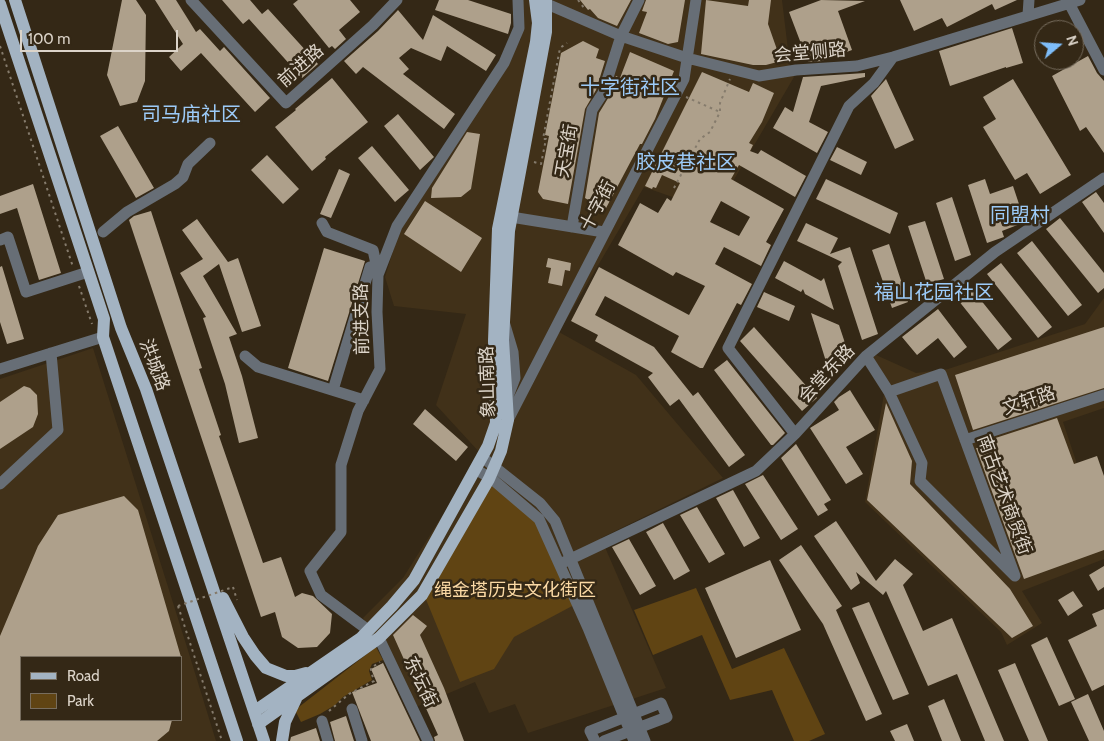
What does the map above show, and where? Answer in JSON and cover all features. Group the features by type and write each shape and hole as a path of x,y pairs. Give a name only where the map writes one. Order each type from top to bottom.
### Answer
{"main road":[{"name":"洪城路","path":"15,0 118,320 146,389 264,741"},
{"name":"象山南路","path":"258,724 379,638 422,595 492,472 501,451 508,420 503,340 509,231 546,32 543,1"},
{"name":"象山南路","path":"254,711 361,638 392,606 414,580 488,446 496,423 494,341 498,230 543,1"},
{"path":"0,4 82,274 104,319 103,337 234,739"},
{"path":"205,563 243,637 266,668 286,676 311,672"},
{"path":"282,741 285,722 298,696"}],"street":[{"name":"前进路","path":"191,0 286,103 373,25 397,0"},
{"name":"前进支路","path":"368,630 321,595 310,571 341,532 341,465 358,411 380,369 377,271 397,226 504,64 519,28 518,0"},
{"name":"天宝街","path":"572,227 592,110 603,93 621,36 639,0"},
{"name":"十字街","path":"508,420 684,79 696,0"},
{"path":"1028,15 1029,0"},
{"name":"会堂侧路","path":"543,1 621,36 687,58 760,76 796,70 857,66 893,57 1075,2"},
{"path":"1075,2 1104,70"},
{"path":"795,434 728,348 850,106 874,82 893,57"},
{"path":"103,232 127,212 175,184 183,177 188,164 210,143"},
{"name":"会堂东路","path":"560,564 756,471 795,434 866,356 995,252 1104,178"},
{"path":"511,217 604,232"},
{"path":"322,223 327,232 334,236 354,241 373,250 377,271"},
{"path":"0,240 8,237 26,292 82,274"},
{"path":"333,390 370,267 377,271"},
{"path":"0,369 103,337"},
{"path":"0,484 58,430 52,353"},
{"path":"245,356 258,367 364,400"},
{"name":"南古艺术商贸街","path":"866,356 889,392 922,462 920,481 1015,576 941,374 889,392"},
{"name":"文轩路","path":"965,440 1104,395"},
{"path":"482,457 492,472 539,519 629,716"},
{"path":"475,469 492,472 540,503 555,521 634,733 645,741"},
{"name":"东坛街","path":"379,638 428,741"},
{"path":"595,741 590,731 661,703 666,717 634,733 604,741"},
{"path":"352,709 362,741"},
{"path":"322,721 328,741"}],"path":[{"path":"534,162 541,164 546,139 543,139 560,48 567,43"},
{"path":"0,46 82,274 91,323 103,337"},
{"path":"674,188 700,139 710,132 720,112 720,103 734,69"},
{"path":"677,93 720,112"},
{"path":"222,741 178,606 233,587"},
{"path":"322,721 320,716 342,699 374,681 371,668 389,658"}],"shaded area":[{"name":"绳金塔历史文化街区","path":"523,0 782,0 790,66 794,77 715,212 644,187 559,332 636,375 723,478 601,538 666,688 528,733 515,704 489,713 475,682 416,707 363,618 403,578 481,454 436,405 466,314 394,306 385,277 399,232 521,39"},
{"path":"1104,298 1104,408 1063,422 1104,545 1104,559 1022,591 1042,623 1007,645 1001,632 865,502 884,394 866,363 876,355 916,373 948,369 1085,324"},
{"path":"93,348 216,741 0,741 0,379"}],"green space":[{"path":"491,483 535,521 574,605 514,637 494,669 460,682 425,597"},
{"path":"696,588 732,669 784,648 825,734 809,741 794,741 772,690 730,700 702,635 653,655 634,610"},
{"path":"376,647 383,660 372,664 369,671 372,680 343,697 335,705 320,714 301,722 295,710"}],"building":[{"path":"122,0 136,0 146,15 145,81 137,102 120,106 107,75"},
{"path":"155,0 176,0 196,32 200,29 220,51 224,47 270,98 255,112 201,53 181,71 169,57 183,44"},
{"path":"222,0 250,0 262,14 268,9 318,64 302,78 249,19 243,24"},
{"path":"298,0 350,0 360,12 339,30 346,39 335,49 332,46 329,48 293,4"},
{"path":"439,0 468,0 511,14 508,34 435,10"},
{"path":"580,0 631,0 617,26 598,18"},
{"path":"646,0 685,0 678,42 668,44 639,33 647,12 642,11"},
{"path":"706,0 748,6 749,0 771,0 768,24 781,61 766,65 753,65 701,54"},
{"path":"821,0 865,1 838,11 852,50 822,61 808,62 789,12"},
{"path":"900,0 1017,0 995,10 992,4 947,27 942,18 914,31"},
{"path":"398,10 423,40 433,15 496,55 486,71 447,46 441,61 411,48 399,58 409,69 403,74 455,114 444,129 363,67 356,74 344,61 378,31"},
{"path":"1012,28 1023,63 950,86 939,51"},
{"path":"583,41 599,49 596,58 605,61 596,90 585,109 568,204 543,199 538,192 549,136 545,135 561,53"},
{"path":"630,52 674,71 655,119 605,210 585,198 599,113 610,95 616,76 620,78"},
{"path":"1088,56 1097,73 1104,81 1104,153 1086,127 1080,131 1052,76 1063,70 1084,70 1084,58"},
{"path":"702,72 749,92 753,83 774,93 762,122 749,143 753,145 750,151 758,154 761,150 806,176 795,197 739,165 731,179 784,209 766,242 771,245 761,266 724,247 715,264 752,284 741,305 737,303 703,368 671,352 679,336 605,296 595,315 654,347 693,396 698,392 745,455 729,467 679,399 670,406 648,377 653,373 595,341 598,335 571,321 599,267 689,315 705,286 676,272 673,276 618,245 640,203 658,213 667,198 671,201 680,183 662,175 656,188 653,187 652,189 645,186","holes":["721,201 750,217 739,236 710,222"]},
{"path":"865,73 865,77 821,86 809,122 828,132 817,153 773,128 785,107 793,112 803,77"},
{"path":"332,78 368,122 325,157 326,159 312,171 275,127"},
{"path":"886,79 914,140 895,149 871,96"},
{"path":"1013,79 1071,175 1040,194 1027,173 1015,180 983,127 996,119 983,97"},
{"path":"398,114 434,157 420,170 384,126"},
{"path":"118,126 154,188 136,198 100,136"},
{"path":"467,132 480,134 471,189 461,197 431,198 432,188"},
{"path":"372,146 409,190 395,202 358,158"},
{"path":"837,147 867,162 861,175 830,160"},
{"path":"267,155 299,189 283,204 251,170"},
{"path":"339,169 350,174 331,218 320,214"},
{"path":"826,179 898,213 890,234 816,199"},
{"path":"985,179 990,194 1013,186 1025,222 1002,231 1004,237 987,243 968,185"},
{"path":"33,184 61,273 39,280 17,208 0,214 0,196"},
{"path":"1096,192 1104,203 1104,233 1082,202"},
{"path":"952,197 971,255 955,261 936,203"},
{"path":"425,201 482,238 461,272 404,234"},
{"path":"151,211 202,368 199,369 221,435 219,436 263,563 281,557 295,597 302,593 313,596 332,614 330,633 317,647 298,648 282,637 275,612 261,617 129,220 134,216"},
{"path":"1060,218 1104,273 1104,288 1098,293 1046,229"},
{"path":"197,219 228,262 238,258 261,326 242,332 219,264 203,276 237,334 229,337 242,376 258,438 239,443 225,384 203,318 206,317 180,273 203,259 182,230"},
{"path":"925,221 944,279 927,284 908,226"},
{"path":"806,223 838,238 830,254 850,247 878,334 862,340 838,266 842,262 797,241"},
{"path":"1032,241 1082,305 1068,316 1017,253"},
{"path":"889,244 908,302 892,308 872,250"},
{"path":"324,248 365,261 328,381 288,368"},
{"path":"548,258 571,263 570,271 565,270 562,286 548,283 551,268 546,267"},
{"path":"784,261 821,281 824,278 834,310 805,294 803,289 801,292 775,278"},
{"path":"1001,263 1052,327 1038,338 987,274"},
{"path":"2,266 24,339 7,344 0,322 0,267"},
{"path":"968,284 1012,339 998,350 954,295"},
{"path":"764,292 795,306 789,321 757,307"},
{"path":"938,309 967,347 954,358 938,338 917,355 902,337"},
{"path":"811,313 839,325 850,358 828,368"},
{"path":"754,327 817,398 802,411 740,341"},
{"path":"1104,327 1104,388 973,430 955,375"},
{"path":"727,360 785,433 773,445 771,445 714,370"},
{"path":"24,386 30,388 37,395 38,414 33,427 0,449 0,402"},
{"path":"850,390 875,430 846,447 863,474 846,484 810,428 839,410 834,402"},
{"path":"886,403 912,461 910,484 1010,589 1033,626 1012,638 867,500"},
{"path":"425,409 468,447 456,461 413,424"},
{"path":"1057,418 1074,464 1097,456 1104,476 1104,550 1024,579 976,448 978,448 977,444"},
{"path":"796,444 831,500 824,504 828,510 818,516 781,458"},
{"path":"763,475 798,529 781,540 745,484"},
{"path":"733,490 760,538 744,547 716,498"},
{"path":"124,496 138,510 181,656 20,656 20,721 172,721 169,731 157,741 0,741 0,636 38,546 58,515"},
{"path":"697,507 725,554 709,563 680,515"},
{"path":"836,521 876,581 895,559 913,574 903,585 923,631 952,618 1004,741 985,741 957,674 928,686 886,591 883,595 856,572 860,583 851,590 814,536"},
{"path":"663,523 690,571 674,580 646,532"},
{"path":"629,539 656,586 640,595 612,547"},
{"path":"801,545 842,606 836,610 882,714 866,721 823,624 779,560"},
{"path":"770,560 801,630 736,658 705,588"},
{"path":"1104,566 1104,587 1098,591 1089,575"},
{"path":"1073,591 1083,606 1068,616 1058,600"},
{"path":"869,602 909,694 893,700 852,608"},
{"path":"1104,609 1104,685 1092,691 1068,640 1097,626 1092,614"},
{"path":"413,615 427,626 420,635 444,688 464,741 435,741 434,737 438,735 393,635"},
{"path":"1047,637 1075,699 1059,706 1031,645"},
{"path":"383,663 420,741 371,741 352,692 377,683 371,669"},
{"path":"1015,663 1048,741 1029,741 998,670"},
{"path":"1088,694 1104,731 1104,741 1089,741 1071,702"},
{"path":"944,699 961,741 942,741 928,706"},
{"path":"346,716 354,741 335,741 330,722"},
{"path":"907,724 914,741 895,741 890,731"},
{"path":"316,728 320,741 290,741 291,737"}],"district":[{"name":"十字街社区","path":"630,88"},
{"name":"司马庙社区","path":"191,115"},
{"name":"胶皮巷社区","path":"686,163"},
{"name":"同盟村","path":"1020,216"},
{"name":"福山花园社区","path":"934,293"}]}
